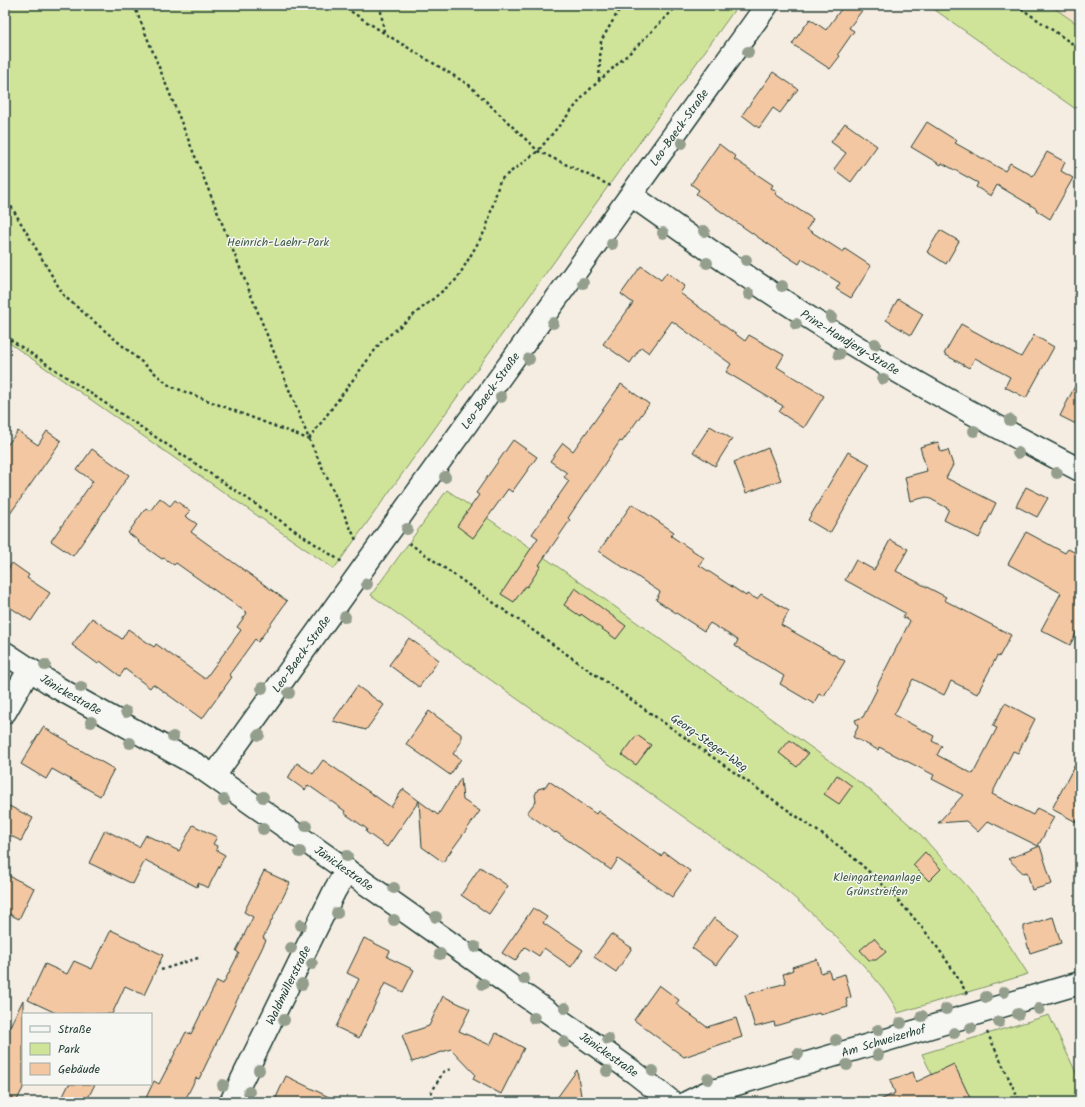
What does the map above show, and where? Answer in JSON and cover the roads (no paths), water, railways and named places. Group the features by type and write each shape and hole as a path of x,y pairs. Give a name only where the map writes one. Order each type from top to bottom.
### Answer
{"street":[{"name":"Leo-Baeck-Straße","path":"214,776 359,574 623,192 766,5"},
{"name":"Prinz-Handjery-Straße","path":"623,192 768,291 858,348 958,406 1080,470"},
{"name":"Jänickestraße","path":"5,654 58,688 184,757 214,776 635,1073 672,1102"},
{"path":"5,712 29,670"},
{"name":"Waldmüllerstraße","path":"231,1102 335,890 347,870"},
{"name":"Am Schweizerhof","path":"688,1102 706,1093 1080,983"}],"park label":[{"name":"Heinrich-Laehr-Park","path":"278,242"},
{"name":"Kleingartenanlage Grünstreifen","path":"877,884"}]}
